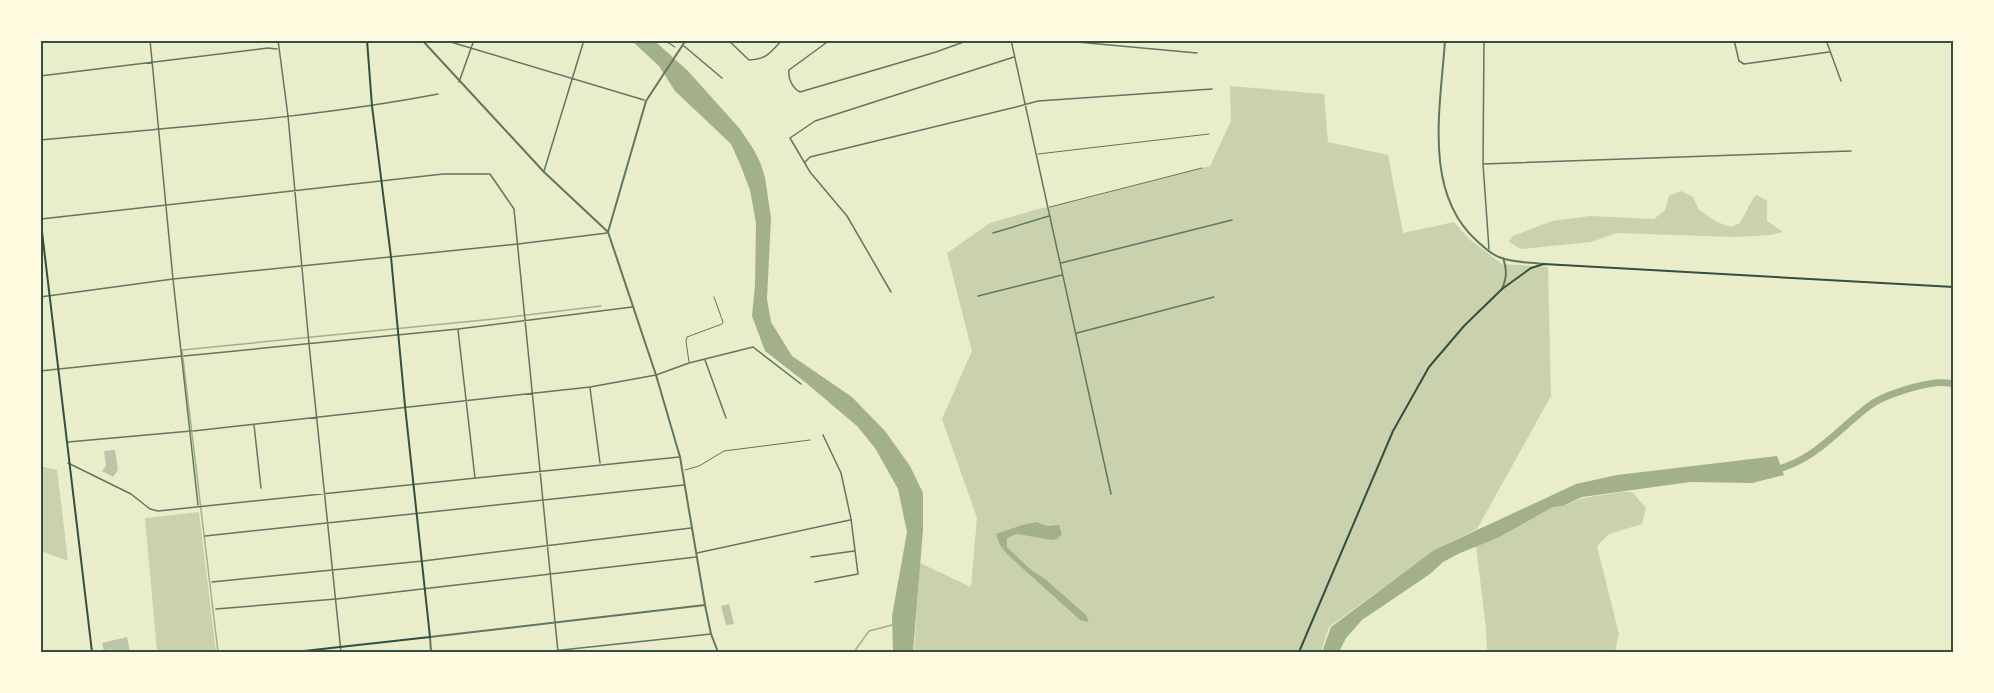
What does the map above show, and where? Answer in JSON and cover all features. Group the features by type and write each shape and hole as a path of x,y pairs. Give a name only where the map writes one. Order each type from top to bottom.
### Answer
{"main road":[{"path":"295,652 430,637 391,257 372,106 367,40"},
{"path":"40,215 91,652"},
{"path":"1299,652 1393,430 1429,367 1446,346 1502,289 1531,268 1544,264 1953,287"},
{"path":"58,369 68,464"}],"street":[{"path":"150,40 157,128 199,507"},
{"path":"278,40 288,116 341,652"},
{"path":"422,40 544,172 608,232 656,375 680,457 705,605 711,634 718,652"},
{"path":"444,40 646,101"},
{"path":"459,82 474,40"},
{"path":"544,172 584,40"},
{"path":"608,232 646,101 686,40"},
{"path":"729,41 749,60 762,59 782,40"},
{"path":"830,40 789,70 788,76 795,90 800,92 969,40"},
{"path":"1011,40 1111,494"},
{"path":"1055,40 1197,53"},
{"path":"1445,40 1438,153 1445,188 1458,221 1489,251 1503,258 1544,264"},
{"path":"1484,40 1483,164 1489,251"},
{"path":"1734,40 1739,61 1744,64 1829,52"},
{"path":"1826,40 1841,81"},
{"path":"683,45 722,78"},
{"path":"40,76 151,61 268,48 278,49"},
{"path":"891,292 847,216 804,162 790,138 814,121 1014,57"},
{"path":"804,162 810,157 1038,100 1212,89"},
{"path":"40,140 288,116 372,106 438,94"},
{"path":"1483,164 1851,151"},
{"path":"41,220 443,174 490,174 514,209 558,652"},
{"path":"993,233 1050,216"},
{"path":"1060,263 1232,220"},
{"path":"40,297 173,279 518,244 608,232"},
{"path":"1502,289 1506,279 1503,258"},
{"path":"978,296 1063,275"},
{"path":"1076,333 1214,297"},
{"path":"40,371 398,334 458,330 525,319 633,307"},
{"path":"458,330 475,478"},
{"path":"67,442 191,431 590,387 656,375 689,363 753,347 801,384"},
{"path":"705,359 726,418"},
{"path":"590,387 600,465"},
{"path":"254,424 261,488"},
{"path":"815,582 858,574 851,519 841,473 823,435"},
{"path":"68,464 131,494 150,509 158,511 680,457"},
{"path":"205,536 685,484"},
{"path":"216,609 336,599 696,555 851,519"},
{"path":"212,582 423,561 692,528"},
{"path":"811,557 855,550"},
{"path":"431,652 430,637 705,605"},
{"path":"543,652 711,634"}],"lane":[{"path":"1036,154 1209,134"},
{"path":"1048,207 1202,168"},
{"path":"689,363 687,337 723,322 714,297"},
{"path":"683,471 699,466 724,451 810,440"}],"path":[{"path":"664,40 680,50"}],"shaded area":[{"path":"632,41 657,43 688,71 740,129 754,150 765,177 771,218 767,299 771,322 792,356 852,397 885,431 910,466 923,493 923,530 913,652 893,652 892,616 907,532 898,489 875,448 857,426 765,351 752,316 756,223 750,190 740,164 731,144 675,91 659,66"},
{"path":"1230,86 1324,94 1328,142 1388,155 1403,233 1454,222 1469,239 1502,264 1548,267 1551,396 1477,529 1436,549 1329,627 1321,652 914,652 920,563 971,587 977,518 942,419 972,351 947,253 990,223 1210,166 1231,121"},
{"path":"1681,191 1693,197 1699,210 1717,222 1731,227 1740,223 1757,195 1767,201 1767,221 1783,232 1735,237 1617,233 1591,242 1521,249 1509,242 1513,236 1552,221 1590,216 1654,219 1665,210 1669,196"},
{"path":"1777,456 1784,475 1752,483 1690,482 1582,497 1563,506 1553,507 1500,537 1443,562 1430,574 1362,620 1346,638 1339,652 1322,652 1331,627 1434,550 1576,484 1617,475"},
{"path":"40,466 57,470 68,561 41,551"},
{"path":"1632,492 1646,508 1642,524 1609,534 1597,546 1619,634 1615,652 1487,652 1476,546 1501,537 1553,507 1563,506 1583,498"},
{"path":"199,512 216,652 157,652 145,518"},
{"path":"1036,522 1048,526 1059,525 1062,534 1052,540 1017,534 1007,538 1007,547 1086,615 1089,622 1080,620 1000,545 996,534"}],"building":[{"path":"115,450 118,470 113,477 102,471 106,466 104,451"},
{"path":"729,604 734,624 726,625 721,606"},
{"path":"127,637 130,652 113,652 112,649 104,651 102,643"}],"waterway":[{"path":"218,652 182,350 601,306"},
{"path":"1775,470 1803,459 1826,443 1857,415 1883,398 1928,384 1954,384"},
{"path":"854,652 869,631 892,625"}]}
